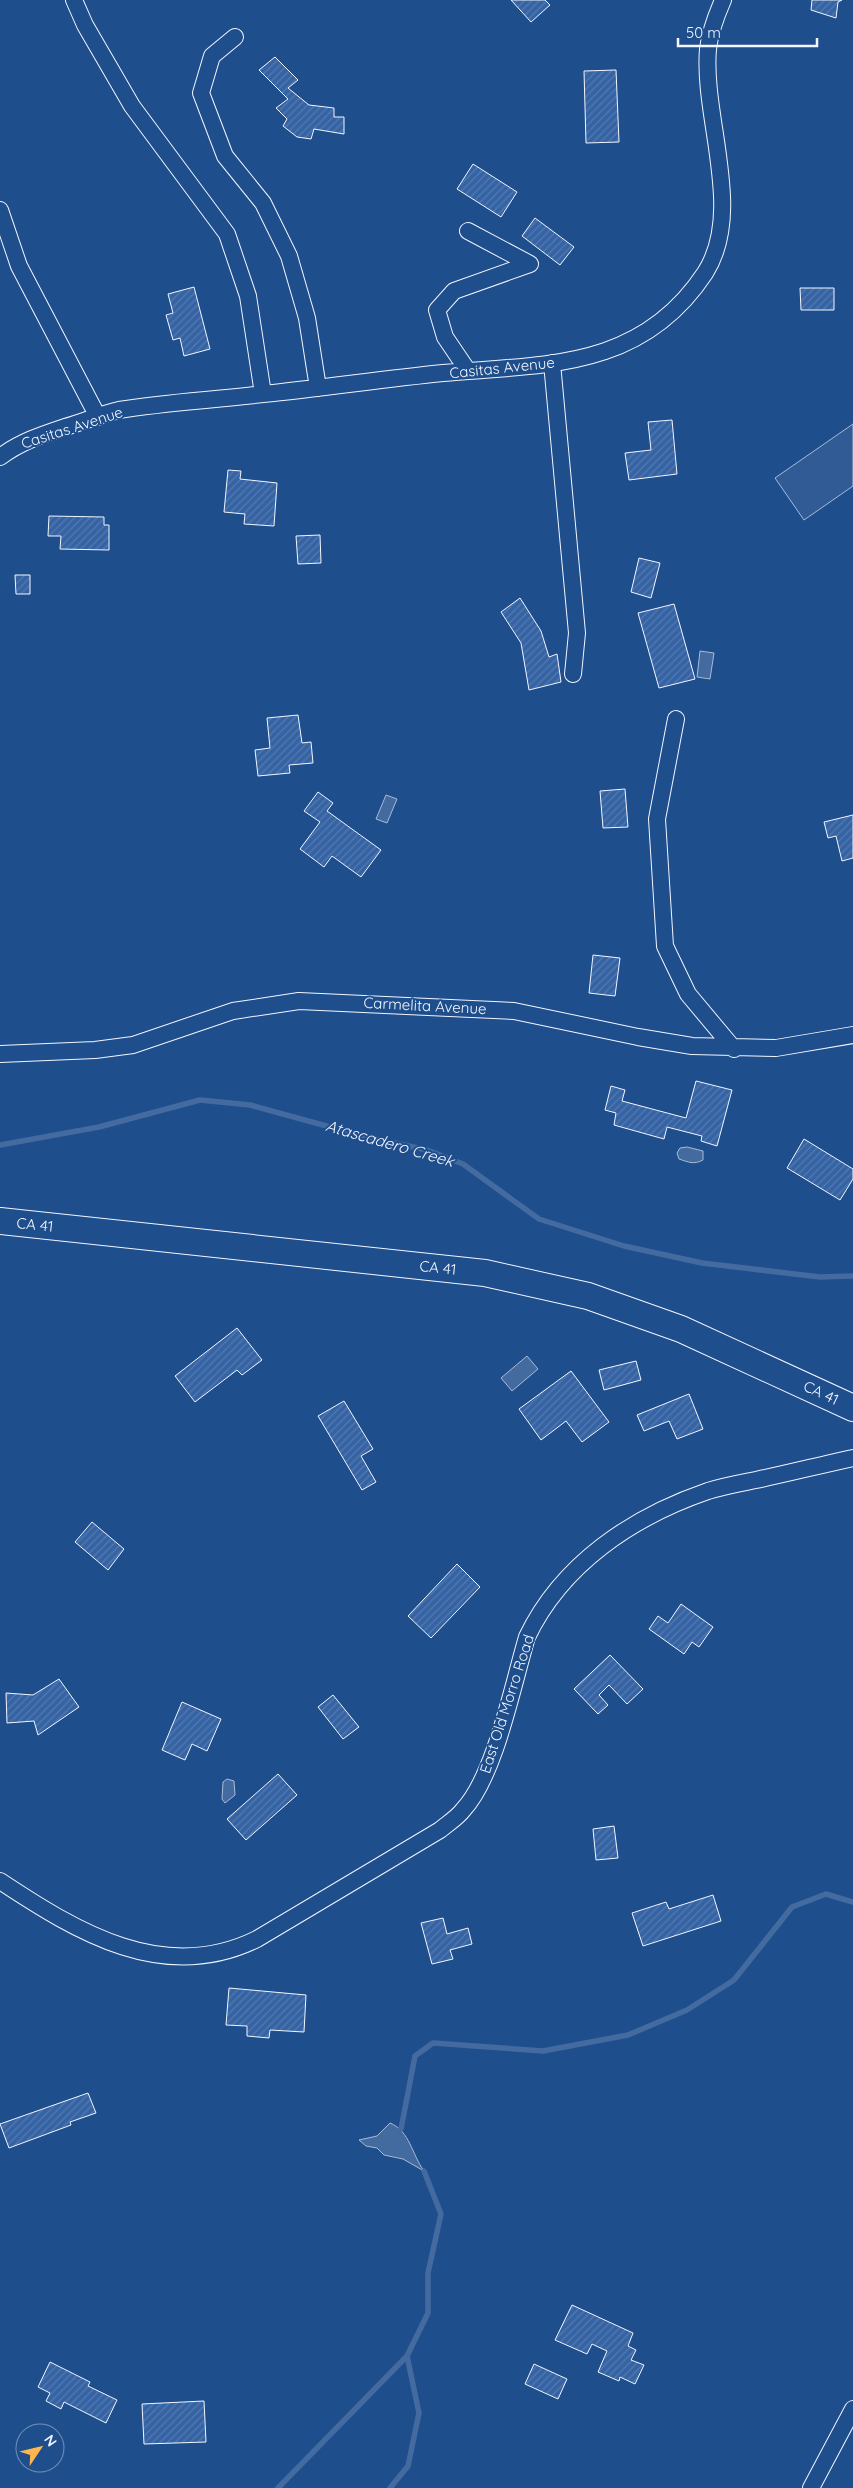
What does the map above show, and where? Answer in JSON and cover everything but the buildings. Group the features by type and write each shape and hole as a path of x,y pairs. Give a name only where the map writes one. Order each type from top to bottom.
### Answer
{"main road":[{"name":"CA 41","path":"0,1221 485,1273 588,1296 681,1329 853,1408"}],"street":[{"path":"74,0 85,25 132,106 227,234 248,296 262,394"},
{"name":"Casitas Avenue","path":"0,457 29,439 116,411 166,403 552,363 603,354 649,332 670,314 689,293 705,272 715,254 722,216 722,194 710,101 708,50 713,23 723,0"},
{"path":"235,37 212,56 201,93 225,156 263,203 289,256 307,318 318,388"},
{"path":"0,210 19,266 98,417"},
{"path":"468,231 530,264 454,290 437,310 445,337 468,371"},
{"path":"552,363 577,633 573,674"},
{"path":"676,719 656,819 665,946 688,994 734,1048"},
{"name":"Carmelita Avenue","path":"0,1054 95,1050 133,1045 233,1012 299,1001 514,1011 638,1037 692,1046 776,1048 853,1036"},
{"name":"East Old Morro Road","path":"0,1882 58,1919 91,1936 149,1953 179,1957 212,1955 236,1950 440,1830 464,1810 479,1787 489,1765 527,1638 536,1619 562,1583 609,1540 654,1513 710,1490 853,1458"},
{"path":"811,2488 853,2409"}],"shaded area":[{"path":"853,424 853,486 804,520 775,478"},
{"path":"700,651 714,653 710,679 697,677"},
{"path":"386,795 397,799 387,823 376,819"},
{"path":"687,1147 703,1151 703,1160 694,1163 679,1159 677,1153 680,1148"},
{"path":"527,1356 538,1369 512,1391 501,1378"},
{"path":"227,1779 234,1781 235,1795 225,1803 222,1799 223,1782"},
{"path":"390,2123 397,2127 406,2137 424,2171 403,2159 384,2155 377,2148 366,2146 359,2140 377,2136"}],"waterway":[{"name":"Atascadero Creek","path":"0,1145 99,1127 200,1100 250,1105 363,1136 427,1150 463,1164 539,1219 624,1246 702,1263 820,1277 853,1276"},
{"path":"401,2129 415,2056 433,2043 543,2051 628,2035 687,2010 734,1980 792,1907 826,1894 853,1902"},
{"path":"278,2488 407,2356 428,2313 428,2273 441,2214 424,2171"},
{"path":"390,2488 408,2466 419,2413 407,2356"}]}
